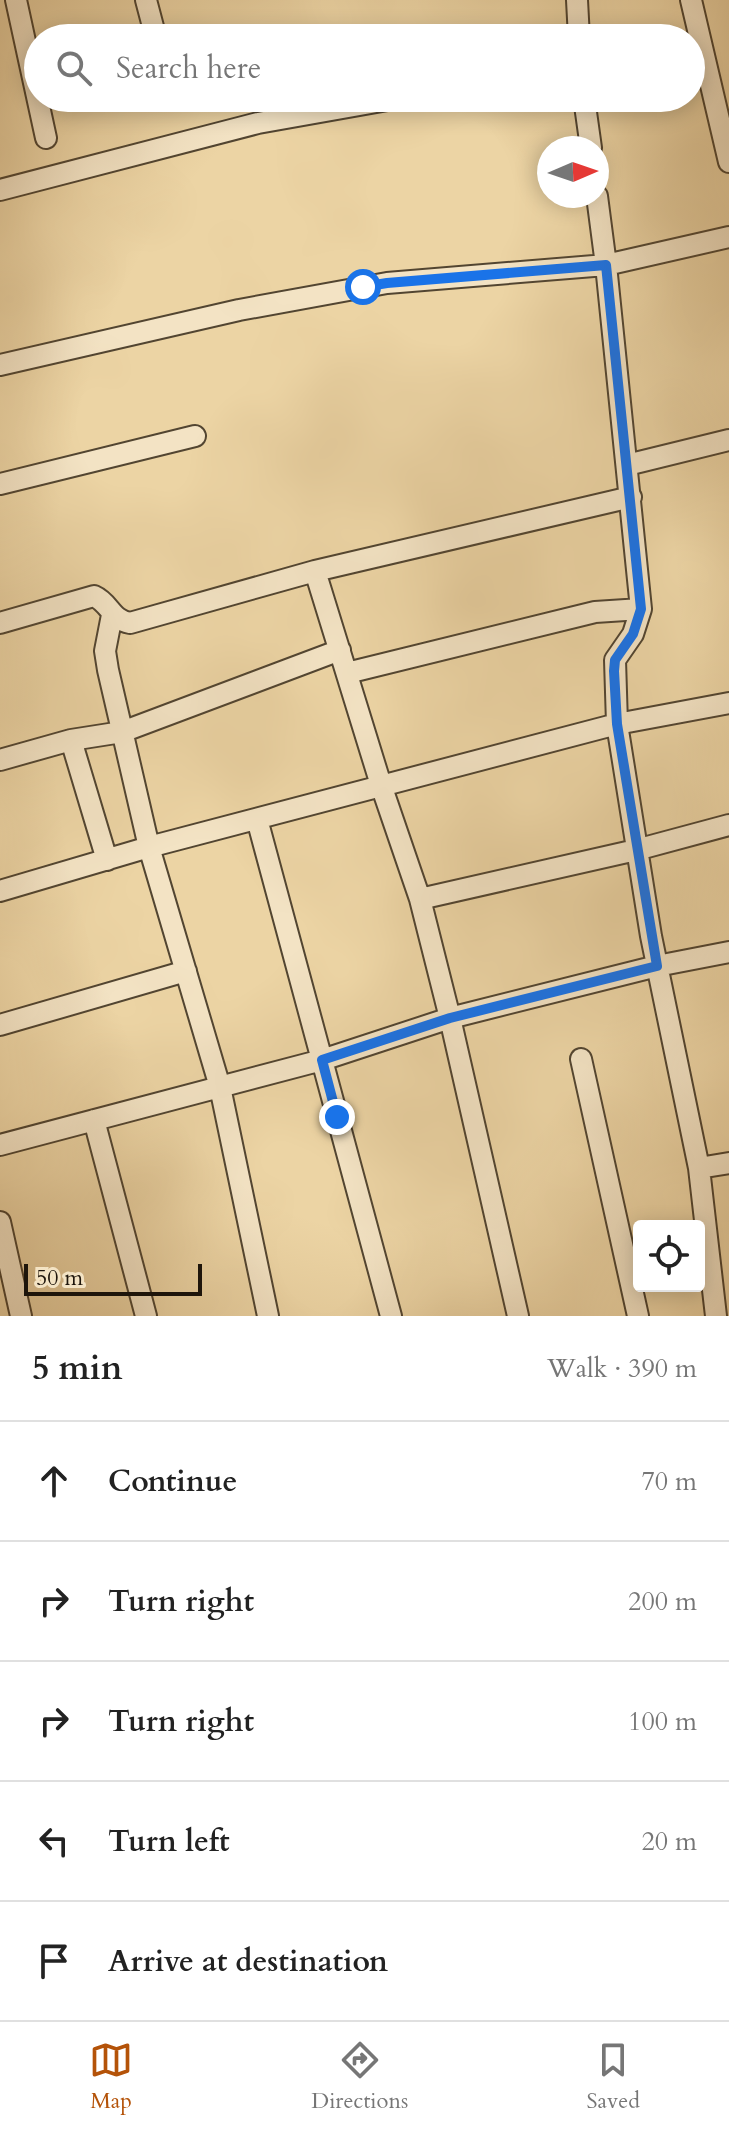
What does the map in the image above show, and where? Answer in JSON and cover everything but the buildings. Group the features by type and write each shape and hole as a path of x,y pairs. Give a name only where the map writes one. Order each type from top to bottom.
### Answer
{"street":[{"path":"16,0 24,37"},
{"path":"146,0 152,24"},
{"path":"577,0 578,24"},
{"path":"691,0 697,24"},
{"path":"705,60 729,162"},
{"path":"40,112 46,138"},
{"path":"0,190 258,123 320,112"},
{"path":"586,112 589,136"},
{"path":"599,208 641,609 633,634 615,660 617,724 657,966 699,1168 714,1316 729,1311"},
{"path":"0,365 239,310 387,283 606,265 729,237"},
{"path":"0,484 195,436"},
{"path":"627,465 729,440"},
{"path":"0,623 94,596 105,601 112,615 120,621 130,623 315,571 631,497"},
{"path":"315,571 420,899 518,1316"},
{"path":"347,673 595,612 641,609"},
{"path":"112,615 105,651 122,732 149,847 220,1087 268,1316"},
{"path":"0,760 71,740 122,732 340,650"},
{"path":"0,891 149,847 617,724 729,703"},
{"path":"71,740 107,860"},
{"path":"257,819 391,1316"},
{"path":"420,899 636,850 729,825"},
{"path":"0,1145 322,1060 450,1018 657,966 729,952"},
{"path":"0,1025 186,971"},
{"path":"581,1059 638,1316"},
{"path":"94,1120 146,1316"},
{"path":"699,1168 729,1163"},
{"path":"0,1222 17,1315"}],"route":[{"path":"337,1117 322,1060 450,1018 657,966 617,724 615,660 633,634 641,609 606,265 363,287"}]}
